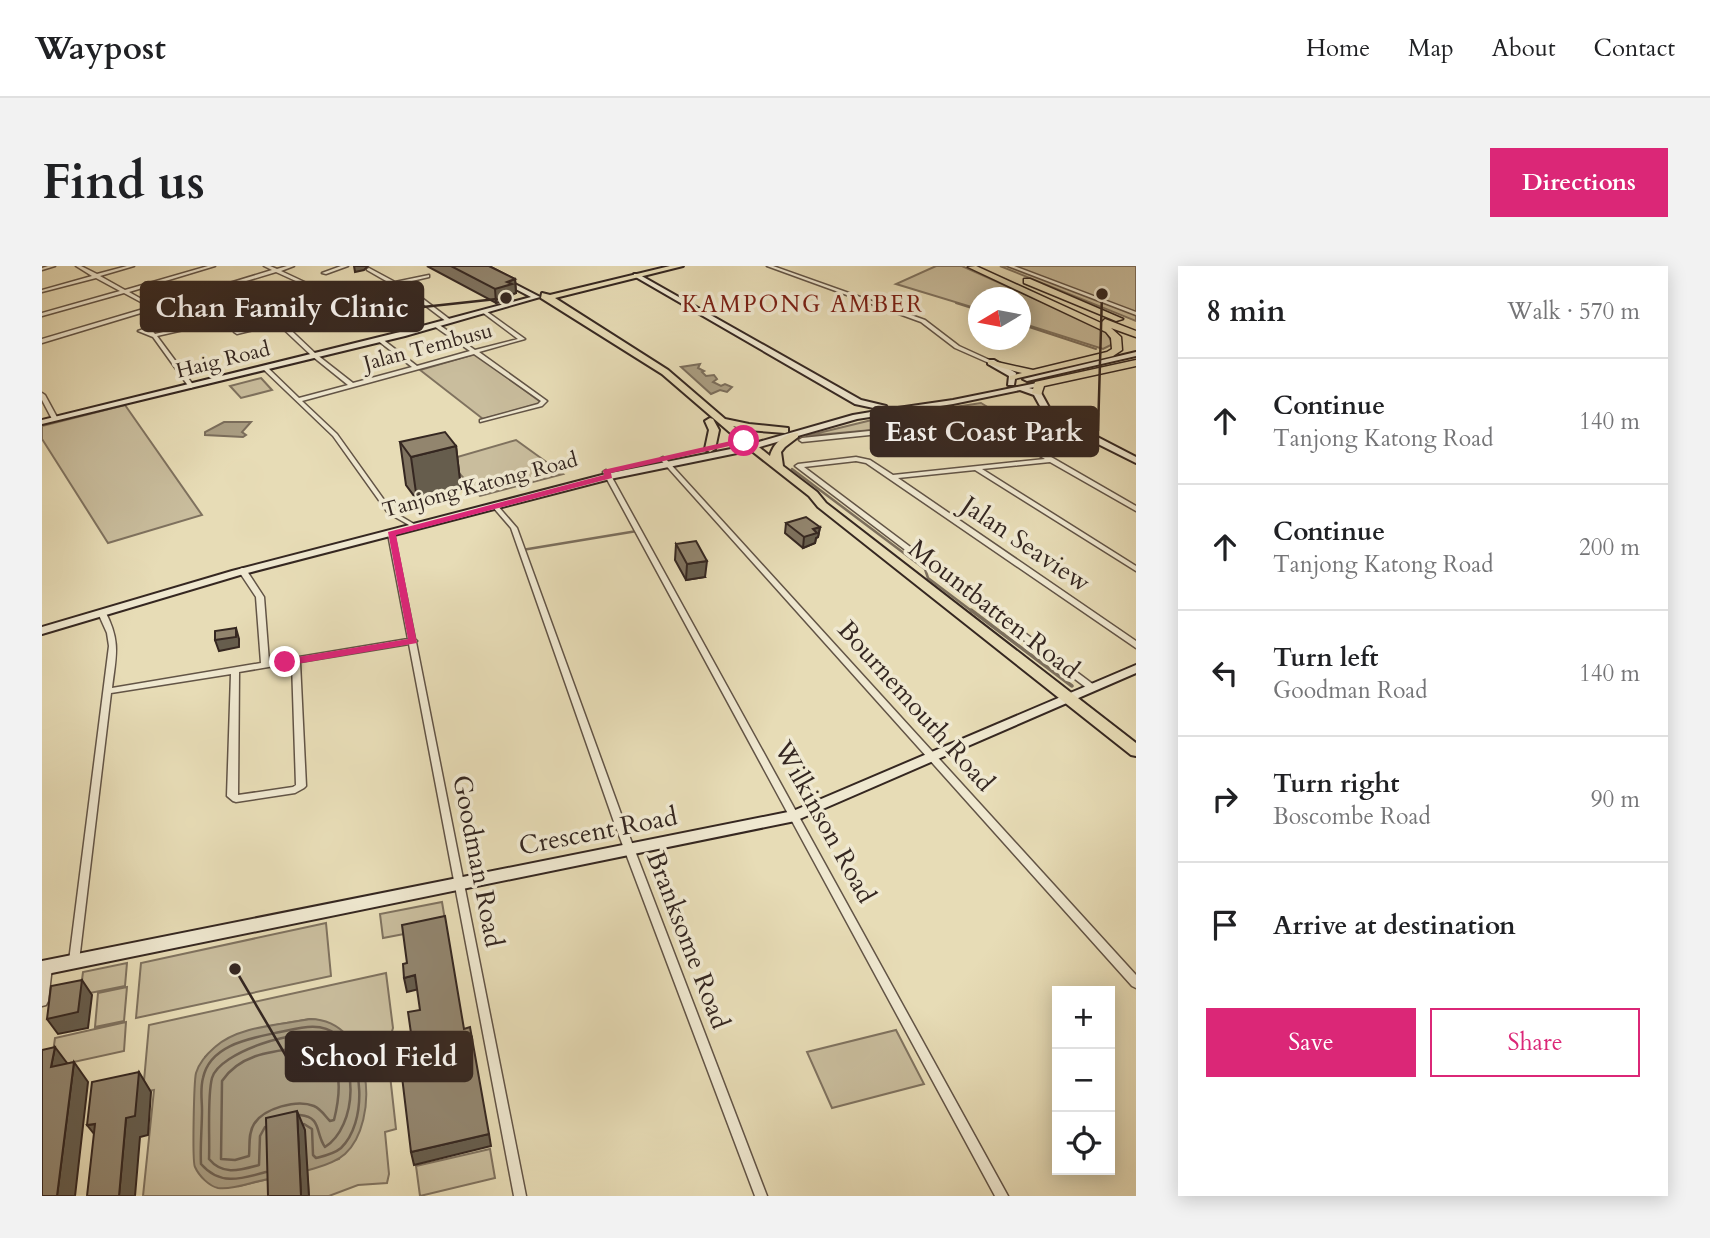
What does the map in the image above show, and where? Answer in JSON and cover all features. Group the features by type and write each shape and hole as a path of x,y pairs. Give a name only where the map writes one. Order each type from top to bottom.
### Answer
{"highway":[{"path":"971,266 1109,330 1118,345 1117,350 1110,355 1043,380 991,362"},
{"path":"971,266 1136,334"},
{"path":"989,266 1136,326"},
{"path":"1014,382 1070,379 1136,363"}],"main road":[{"name":"Mountbatten Road","path":"475,266 561,306 649,359 804,497 822,505"},
{"name":"Mountbatten Road","path":"484,266 541,297 651,369 713,418"},
{"path":"541,297 638,276 668,266"},
{"path":"541,297 573,292 678,266"},
{"path":"638,276 858,407 884,408 983,392 1014,382 1043,380 1136,354"},
{"path":"511,306 524,297 526,290"},
{"path":"561,306 560,299 573,292"},
{"name":"Haig Road","path":"449,321 541,297"},
{"name":"Haig Road","path":"379,339 436,325"},
{"name":"Haig Road","path":"191,386 314,355"},
{"path":"743,445 794,435 856,417 953,402 1014,382"},
{"path":"710,449 714,430 713,418 794,435"},
{"name":"Haig Road","path":"42,422 55,419"},
{"path":"1055,425 1077,430 1136,460"},
{"path":"780,469 775,456 776,450 794,435"},
{"name":"Mountbatten Road","path":"743,445 780,469 822,505 1136,751"},
{"name":"Tanjong Katong Road","path":"391,532 411,524 608,474 710,449 743,445"},
{"name":"Tanjong Katong Road","path":"42,631 241,572 608,474"},
{"name":"Crescent Road","path":"45,967 796,816 1136,669"}],"street":[{"path":"42,269 53,266"},
{"path":"78,266 155,307"},
{"path":"42,291 132,266"},
{"path":"42,314 213,266"},
{"path":"266,266 311,286"},
{"path":"42,341 292,266"},
{"path":"324,273 346,266"},
{"path":"769,266 923,321 951,343 1009,371 1014,382"},
{"path":"1010,266 1136,314"},
{"path":"369,269 416,296 449,321"},
{"path":"393,284 427,276"},
{"path":"256,300 314,355 352,386"},
{"name":"Jalan Tembusu","path":"298,400 522,339 484,312"},
{"name":"Haig Road","path":"436,325 449,321"},
{"path":"191,386 151,335 208,323"},
{"path":"237,332 279,323"},
{"path":"436,325 544,401 540,405 482,421"},
{"path":"379,339 416,368"},
{"name":"Haig Road","path":"314,355 379,339"},
{"path":"265,368 335,435 390,512 411,524"},
{"path":"794,435 986,422 1055,425 1043,380"},
{"name":"Haig Road","path":"55,419 191,386"},
{"path":"42,395 55,419"},
{"path":"794,435 858,407"},
{"path":"986,422 1136,509"},
{"name":"Tanjong Katong Road","path":"665,461 743,445"},
{"name":"Jalan Seaview","path":"799,469 802,464 862,459 1136,645"},
{"name":"Jalan Seaview","path":"892,478 1052,460"},
{"name":"Bournemouth Road","path":"665,461 1136,983"},
{"path":"978,468 1136,569"},
{"name":"Mountbatten Road","path":"799,469 1091,687"},
{"name":"Wilkinson Road","path":"608,474 1002,1196"},
{"name":"Branksome Road","path":"495,506 514,528 629,849 761,1196"},
{"name":"Goodman Road","path":"390,512 393,523 391,532 520,1196"},
{"path":"241,572 260,597 265,665"},
{"path":"74,961 113,640 102,613"},
{"path":"108,691 413,641"},
{"path":"234,670 232,796 236,799 295,790 301,786 296,661"},
{"name":"Crescent Road","path":"42,1001 45,967"}],"shaded area":[{"path":"936,266 962,266 1009,287 968,287 968,306 896,284"},
{"path":"1000,266 1136,266 1136,321"},
{"path":"1031,297 1105,330 1113,344 1103,349 1031,326"},
{"path":"475,354 542,403 483,419 420,370"},
{"path":"261,378 272,390 241,398 230,386"},
{"path":"981,403 1004,417 1026,414 1040,423 971,421 806,436 876,419"},
{"path":"125,405 202,515 108,543 42,439 42,426"},
{"path":"516,440 563,474 480,496 447,460"},
{"path":"442,902 446,926 383,938 380,914"},
{"path":"326,923 331,976 136,1018 141,963"},
{"path":"127,963 125,986 80,995 83,972"},
{"path":"386,973 393,1028 387,1048 396,1129 385,1132 389,1174 387,1183 358,1185 329,1196 309,1196 307,1169 339,1159 360,1054 340,1030 326,1022 310,1019 241,1034 216,1047 205,1057 239,1186 277,1177 278,1196 143,1196 154,1090 143,1092 149,1025"},
{"path":"127,987 124,1021 95,1027 98,993"},
{"path":"126,1022 124,1051 51,1067 55,1038"},
{"path":"896,1030 924,1084 832,1108 807,1052"},
{"path":"490,1149 495,1178 420,1196 416,1166"}],"water":[{"path":"700,364 698,368 704,371 702,372 706,376 714,375 717,379 713,382 732,387 727,392 720,390 711,394 681,367"},
{"path":"224,422 251,422 242,432 246,435 243,437 205,435 205,432"},
{"path":"310,1019 331,1024 347,1036 358,1054 365,1075 366,1097 363,1120 356,1139 337,1160 315,1168 232,1188 211,1185 199,1174 194,1162 195,1090 199,1066 215,1047 235,1035 260,1027"}],"building":[{"path":"451,266 489,266 515,279 507,282 512,284 495,289"},
{"path":"445,432 456,446 411,457 400,442"},
{"path":"806,517 820,527 813,529 817,533 804,537 786,523"},
{"path":"696,541 707,561 687,564 676,544"},
{"path":"236,628 236,637 215,640 215,631"},
{"path":"445,916 464,1029 470,1027 489,1134 411,1152 398,1043 412,1040 408,1012 420,1010 415,975 404,978 403,964 407,963 402,925"},
{"path":"82,980 78,1012 47,1019 51,986"},
{"path":"55,1047 51,1067 74,1062 57,1196 42,1196 42,1050"},
{"path":"139,1072 135,1116 126,1118 119,1196 87,1196 95,1124 87,1125 92,1082"},
{"path":"297,1111 301,1196 268,1196 266,1118"}],"waterway":[{"path":"956,303 968,307"},
{"path":"1031,328 1096,349"},
{"path":"792,469 925,569 928,578 973,612"},
{"path":"522,550 637,531"},
{"path":"971,610 1072,686"}],"place":[{"name":"East Coast Park","path":"1102,294"},
{"name":"Chan Family Clinic","path":"506,298"},
{"name":"School Field","path":"235,969"}],"district":[{"name":"KAMPONG AMBER","path":"803,304"}],"route":[{"path":"285,662 413,641 391,534 609,476 606,471 744,441"}]}
